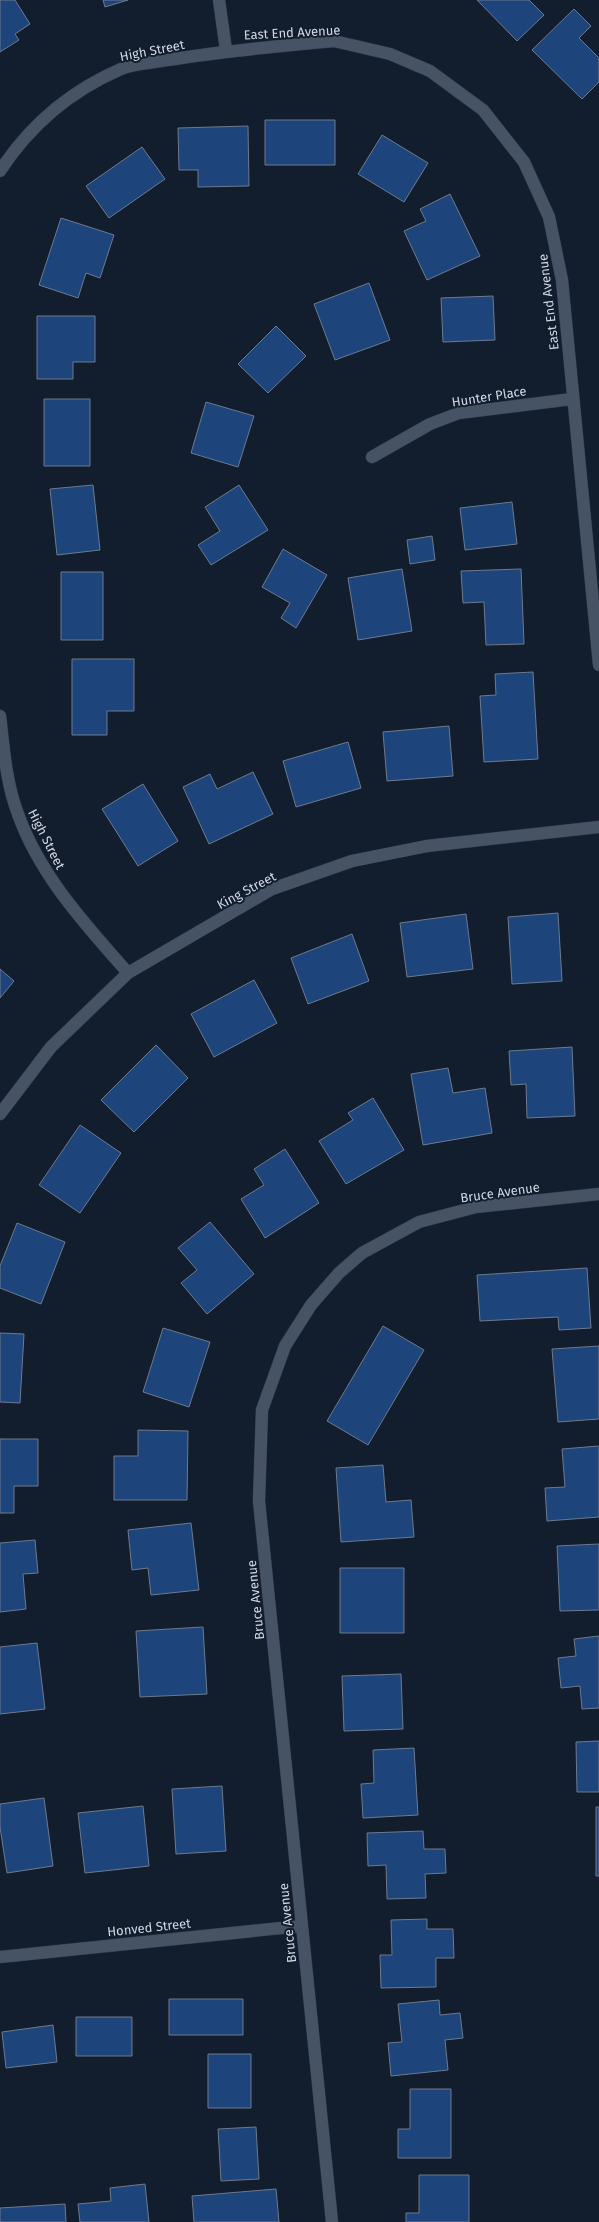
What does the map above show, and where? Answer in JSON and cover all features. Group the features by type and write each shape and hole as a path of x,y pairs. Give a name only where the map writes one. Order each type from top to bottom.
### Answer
{"street":[{"path":"219,0 226,50"},
{"name":"East End Avenue","path":"226,50 334,41 352,43 390,54 430,71 483,110 524,162 549,217 562,280 572,399 599,665"},
{"name":"High Street","path":"0,171 10,156 48,113 76,92 122,68 226,50"},
{"name":"Hunter Place","path":"372,456 430,424 459,413 572,399"},
{"name":"High Street","path":"0,716 7,775 18,815 46,872 128,973"},
{"name":"King Street","path":"0,1114 51,1047 128,973 272,889 352,861 427,846 599,827"},
{"name":"Bruce Avenue","path":"332,2222 259,1501 262,1410 285,1346 311,1305 339,1273 362,1253 419,1222 476,1207 599,1194"},
{"name":"Honved Street","path":"0,1957 301,1926"}],"building":[{"path":"0,0 15,0 30,24 15,34 19,40 0,52"},
{"path":"103,0 128,0 105,7"},
{"path":"477,0 529,0 544,15 517,41"},
{"path":"574,9 591,26 579,38 599,58 599,82 582,99 532,50"},
{"path":"265,120 335,120 335,165 265,165"},
{"path":"248,126 249,186 198,187 198,170 179,170 178,128"},
{"path":"382,135 428,163 404,202 358,174"},
{"path":"142,147 165,179 109,218 86,186"},
{"path":"450,194 480,256 427,280 404,231 426,221 420,209"},
{"path":"61,218 114,235 100,278 86,273 78,298 39,285"},
{"path":"369,283 390,340 335,360 314,304"},
{"path":"493,296 495,340 443,342 441,298"},
{"path":"37,316 95,316 95,362 73,362 73,379 37,379"},
{"path":"276,326 306,356 268,393 238,364"},
{"path":"44,399 90,399 90,466 44,466"},
{"path":"206,402 254,416 238,467 191,453"},
{"path":"93,485 100,550 57,555 50,489"},
{"path":"239,485 268,530 211,565 198,545 220,531 205,507"},
{"path":"512,502 517,544 465,550 460,508"},
{"path":"432,536 435,560 410,564 407,540"},
{"path":"283,549 327,575 296,628 281,618 290,603 262,587"},
{"path":"402,569 412,631 358,640 348,578"},
{"path":"521,569 524,644 486,645 484,602 463,603 461,571"},
{"path":"61,572 103,572 103,640 61,640"},
{"path":"72,659 134,659 134,711 107,711 107,735 72,735"},
{"path":"533,672 538,759 484,762 480,696 496,695 495,674"},
{"path":"449,726 453,776 387,781 383,732"},
{"path":"348,742 361,788 296,807 283,761"},
{"path":"253,772 273,814 209,844 183,787 210,774 217,789"},
{"path":"143,784 178,841 138,866 102,809"},
{"path":"558,913 562,981 512,984 508,917"},
{"path":"466,914 473,969 407,977 400,923"},
{"path":"352,934 369,981 308,1004 291,958"},
{"path":"0,969 14,981 0,998"},
{"path":"254,980 277,1023 214,1057 191,1014"},
{"path":"156,1045 188,1078 134,1132 101,1100"},
{"path":"572,1047 575,1116 527,1118 526,1084 511,1085 509,1051"},
{"path":"448,1068 453,1093 485,1088 492,1133 423,1145 411,1074"},
{"path":"373,1098 404,1150 346,1184 319,1141 353,1120 348,1113"},
{"path":"80,1125 121,1153 80,1213 39,1185"},
{"path":"285,1149 319,1203 265,1238 241,1199 264,1185 254,1169"},
{"path":"210,1222 254,1274 207,1314 181,1283 197,1270 178,1248"},
{"path":"17,1223 65,1242 41,1304 0,1288 0,1266"},
{"path":"587,1268 591,1328 559,1330 558,1317 480,1321 477,1275"},
{"path":"383,1326 424,1350 368,1445 327,1421"},
{"path":"163,1328 210,1342 189,1407 143,1392"},
{"path":"0,1333 24,1334 20,1403 0,1402"},
{"path":"599,1346 599,1419 558,1422 552,1349"},
{"path":"138,1430 188,1431 187,1500 114,1500 114,1456 138,1456"},
{"path":"0,1439 38,1439 38,1486 14,1486 14,1513 0,1513"},
{"path":"599,1446 599,1517 547,1521 545,1488 565,1487 562,1449"},
{"path":"383,1465 386,1502 411,1500 414,1537 341,1542 336,1468"},
{"path":"191,1523 199,1590 151,1595 148,1568 132,1570 128,1530"},
{"path":"35,1540 38,1573 23,1574 26,1609 0,1612 0,1543"},
{"path":"599,1544 599,1610 560,1611 557,1546"},
{"path":"340,1568 404,1568 404,1633 340,1633"},
{"path":"203,1627 207,1694 140,1697 136,1631"},
{"path":"599,1636 599,1708 582,1709 580,1686 561,1688 558,1658 576,1656 574,1639"},
{"path":"37,1643 45,1709 0,1714 0,1647"},
{"path":"401,1674 403,1729 344,1731 342,1676"},
{"path":"599,1741 599,1792 577,1792 576,1742"},
{"path":"414,1748 418,1815 363,1818 361,1784 374,1783 373,1750"},
{"path":"222,1786 226,1851 176,1854 172,1789"},
{"path":"44,1798 53,1866 7,1873 0,1827 0,1804"},
{"path":"143,1806 149,1866 85,1873 78,1813"},
{"path":"596,1807 599,1807 599,1876 596,1876"},
{"path":"423,1831 424,1849 445,1849 446,1873 425,1874 426,1898 387,1899 386,1865 368,1866 367,1833"},
{"path":"427,1919 427,1929 453,1929 454,1958 436,1958 436,1987 381,1988 380,1955 392,1955 391,1920"},
{"path":"169,1999 243,1999 243,2035 169,2035"},
{"path":"439,2000 440,2015 460,2013 463,2038 445,2040 448,2070 391,2076 388,2043 402,2042 398,2004"},
{"path":"76,2017 132,2017 132,2056 76,2056"},
{"path":"53,2025 57,2062 6,2068 2,2032"},
{"path":"208,2054 251,2054 251,2108 208,2108"},
{"path":"410,2089 451,2089 451,2158 398,2158 398,2129 410,2129"},
{"path":"256,2127 259,2179 221,2181 218,2129"},
{"path":"419,2175 469,2175 469,2222 406,2222 406,2213 419,2213"},
{"path":"145,2184 149,2222 80,2222 78,2204 111,2201 110,2188"},
{"path":"276,2189 279,2222 194,2222 192,2196"},
{"path":"65,2204 66,2222 0,2222 0,2208"}]}
